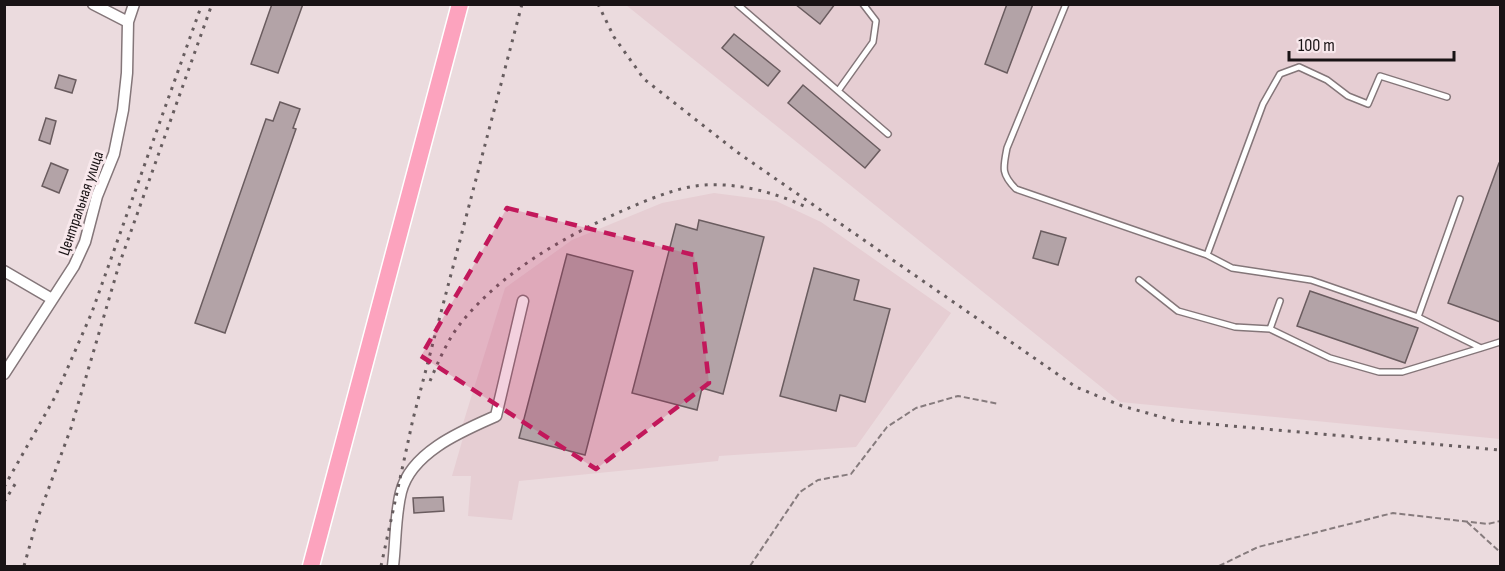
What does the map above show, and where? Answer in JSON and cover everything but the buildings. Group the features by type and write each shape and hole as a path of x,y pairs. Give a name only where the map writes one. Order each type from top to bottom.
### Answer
{"highway":[{"path":"311,567 460,4"}],"street":[{"path":"93,4 128,22"},
{"name":"Центральная улица","path":"4,374 74,266 85,242 97,196 114,153 123,110 127,73 128,22 134,4"},
{"path":"4,271 52,299"},
{"path":"393,567 401,490 407,478 427,454 465,430 496,416 523,301"}],"lane":[{"path":"737,4 888,134"},
{"path":"838,92 873,42 876,21 863,4"},
{"path":"1066,4 1007,148 1004,162 1006,179 1016,189 1207,255 1232,268 1311,280 1418,317 1481,348"},
{"path":"1207,255 1263,104 1280,74 1299,67 1327,80 1348,96 1368,104 1380,76 1447,97"},
{"path":"1418,317 1460,199"},
{"path":"1138,280 1178,311 1235,327 1270,329 1330,358 1379,372 1402,372 1500,342"},
{"path":"1270,329 1280,301"}],"path":[{"path":"750,567 800,492 818,480 850,474 887,428 916,408 958,396 999,404"},
{"path":"1219,567 1258,547 1393,513 1488,524 1500,521"},
{"path":"1466,521 1500,552"}],"highlighted area":[{"path":"507,208 694,255 709,383 596,469 421,356"}],"shaded area":[{"path":"626,5 1500,5 1500,439 1120,402"},
{"path":"714,193 776,201 821,222 951,313 856,447 719,456 718,461 519,481 512,520 468,516 471,476 452,476 465,431 461,430 505,288 572,240 662,203"}],"railway":[{"path":"4,487 55,397 92,312 202,4"},
{"path":"24,566 37,520 71,428 119,265 212,4"},
{"path":"381,566 413,419 522,4"},
{"path":"598,4 614,37 644,79 737,152 1076,387 1122,406 1176,421 1500,450"},
{"path":"430,381 454,332 481,300 499,284 558,243 622,211 676,190 709,185 737,186 766,192 806,207"},
{"path":"4,502 17,481"}]}
